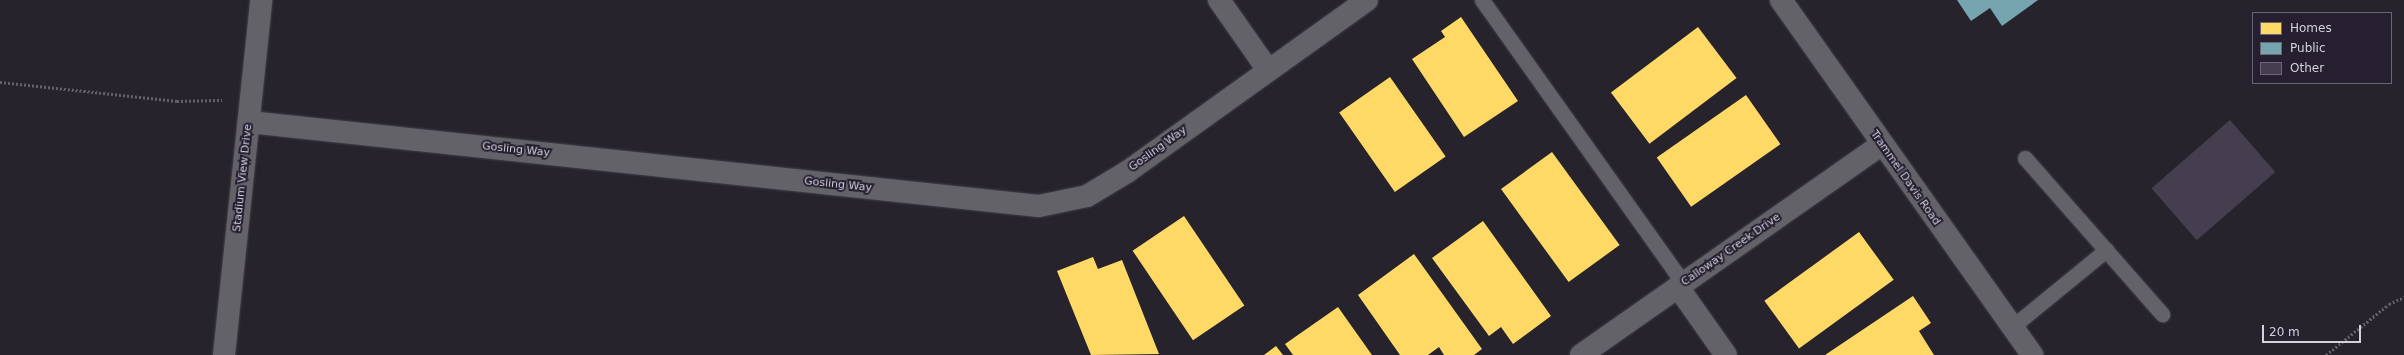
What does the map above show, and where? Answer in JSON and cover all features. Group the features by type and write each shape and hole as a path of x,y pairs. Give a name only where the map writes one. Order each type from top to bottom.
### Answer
{"street":[{"name":"Stadium View Drive","path":"224,355 262,0"},
{"path":"1219,0 1268,70"},
{"name":"Gosling Way","path":"250,113 1039,206 1087,196 1127,172 1367,0"},
{"name":"Trammel Davis Road","path":"1781,0 1881,145 2032,355"},
{"name":"Calloway Creek Drive","path":"1581,355 1881,145"},
{"path":"1681,285 1726,355"}],"lane":[{"path":"1482,0 1681,285"},
{"path":"2025,158 2162,314"},
{"path":"2012,327 2106,250"}],"path":[{"path":"0,82 177,101 211,99 250,113"},
{"path":"2326,355 2389,304 2404,297"}],"building: Homes":[{"path":"1461,17 1518,101 1464,137 1412,59 1445,37 1441,31"},
{"path":"1698,27 1737,78 1649,144 1611,93"},
{"path":"1390,77 1446,156 1395,192 1339,113"},
{"path":"1746,95 1780,144 1691,207 1657,158"},
{"path":"1552,152 1620,245 1569,282 1501,189"},
{"path":"1184,216 1244,306 1193,340 1133,251"},
{"path":"1483,221 1551,316 1513,344 1501,327 1489,336 1432,258"},
{"path":"1859,232 1894,280 1799,349 1764,301"},
{"path":"1414,254 1482,349 1474,355 1444,355 1439,347 1428,355 1400,355 1358,295"},
{"path":"1093,257 1098,269 1122,260 1159,354 1091,355 1057,271"},
{"path":"1913,296 1931,323 1919,331 1934,355 1825,355"},
{"path":"1338,307 1372,355 1293,355 1285,344"},
{"path":"1276,346 1283,355 1264,355"}],"building: Public":[{"path":"1957,0 2038,0 2002,26 1990,8 1971,21"}],"building: Other":[{"path":"2230,120 2275,172 2197,240 2152,188"}]}
